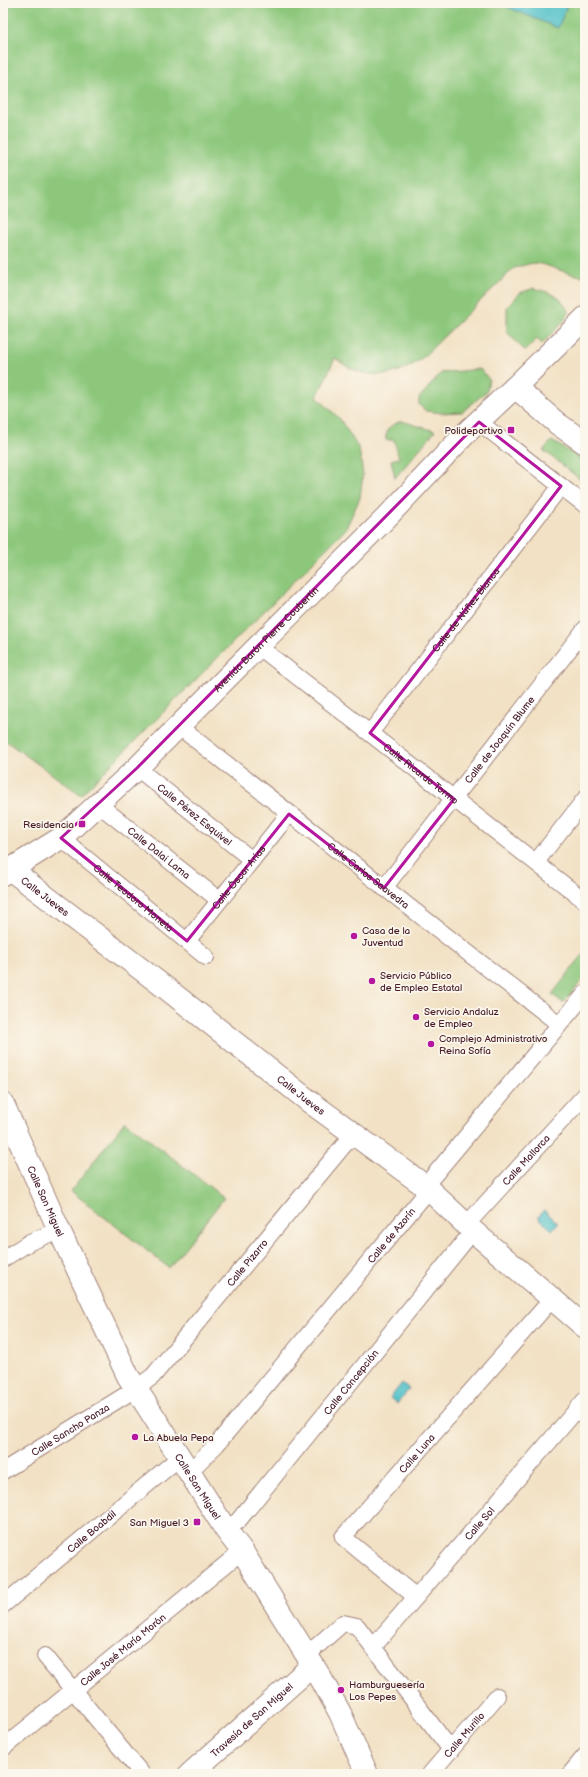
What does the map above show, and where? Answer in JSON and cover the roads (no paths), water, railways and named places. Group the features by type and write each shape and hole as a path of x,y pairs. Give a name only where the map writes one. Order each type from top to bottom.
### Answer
{"main road":[{"name":"Avenida Barón Pierre Coubertin","path":"7,872 62,838 137,768 387,517 466,433 585,318"},
{"path":"515,387 558,424 585,443"},
{"name":"Calle Jueves","path":"7,872 167,989 310,1102 425,1186 585,1327"},
{"name":"Calle San Miguel","path":"3,1104 59,1230 128,1376 226,1530 242,1551 310,1660 340,1712 367,1774"},
{"name":"Travesía de San Miguel","path":"190,1774 310,1660"}],"street":[{"path":"479,422 585,505"},
{"name":"Calle de Núñez Blanca","path":"370,733 561,486"},
{"name":"Calle de Joaquín Blume","path":"384,888 585,629"},
{"name":"Calle Ricardo Tormo","path":"258,646 585,901"},
{"name":"Calle Carlos Saavedra","path":"178,726 559,1024"},
{"name":"Calle Pérez Esquivel","path":"137,768 252,860"},
{"path":"536,862 585,799"},
{"name":"Calle Dalai Lama","path":"98,804 219,900"},
{"name":"Calle Óscar Arias","path":"187,941 289,814"},
{"name":"Calle Teodoro Moneta","path":"62,838 206,957"},
{"name":"Calle de Azorín","path":"184,1464 196,1465 217,1444 422,1198 425,1186 585,994"},
{"name":"Calle Mallorca","path":"470,1227 585,1096"},
{"name":"Calle Pizarro","path":"137,1388 153,1376 354,1133"},
{"name":"Calle Concepción","path":"226,1530 238,1521 470,1227"},
{"path":"3,1259 30,1242 59,1230"},
{"name":"Calle Luna","path":"416,1597 343,1537 552,1299"},
{"name":"Calle Sancho Panza","path":"3,1471 137,1388"},
{"name":"Calle Sol","path":"373,1647 585,1400"},
{"name":"Calle Boabdil","path":"3,1605 184,1464"},
{"name":"Calle José María Morón","path":"3,1748 242,1551"},
{"path":"310,1660 343,1623 357,1626 451,1750"},
{"path":"45,1656 142,1774"},
{"name":"Calle Murillo","path":"430,1774 497,1696"},
{"path":"570,1774 585,1756"}],"water":[{"path":"497,3 568,3 558,28"},
{"path":"544,1210 558,1223 552,1230 538,1217"},
{"path":"402,1383 409,1389 397,1404 390,1398"}],"place":[{"name":"Polideportivo","path":"511,430"},
{"name":"Residencia","path":"82,824"},
{"name":"Casa de la Juventud","path":"354,936"},
{"name":"Servicio Público de Empleo Estatal","path":"372,981"},
{"name":"Servicio Andaluz de Empleo","path":"416,1017"},
{"name":"Complejo Administrativo Reina Sofía","path":"431,1044"},
{"name":"La Abuela Pepa","path":"135,1437"},
{"name":"San Miguel 3","path":"197,1522"},
{"name":"Hamburguesería Los Pepes","path":"341,1690"}]}
